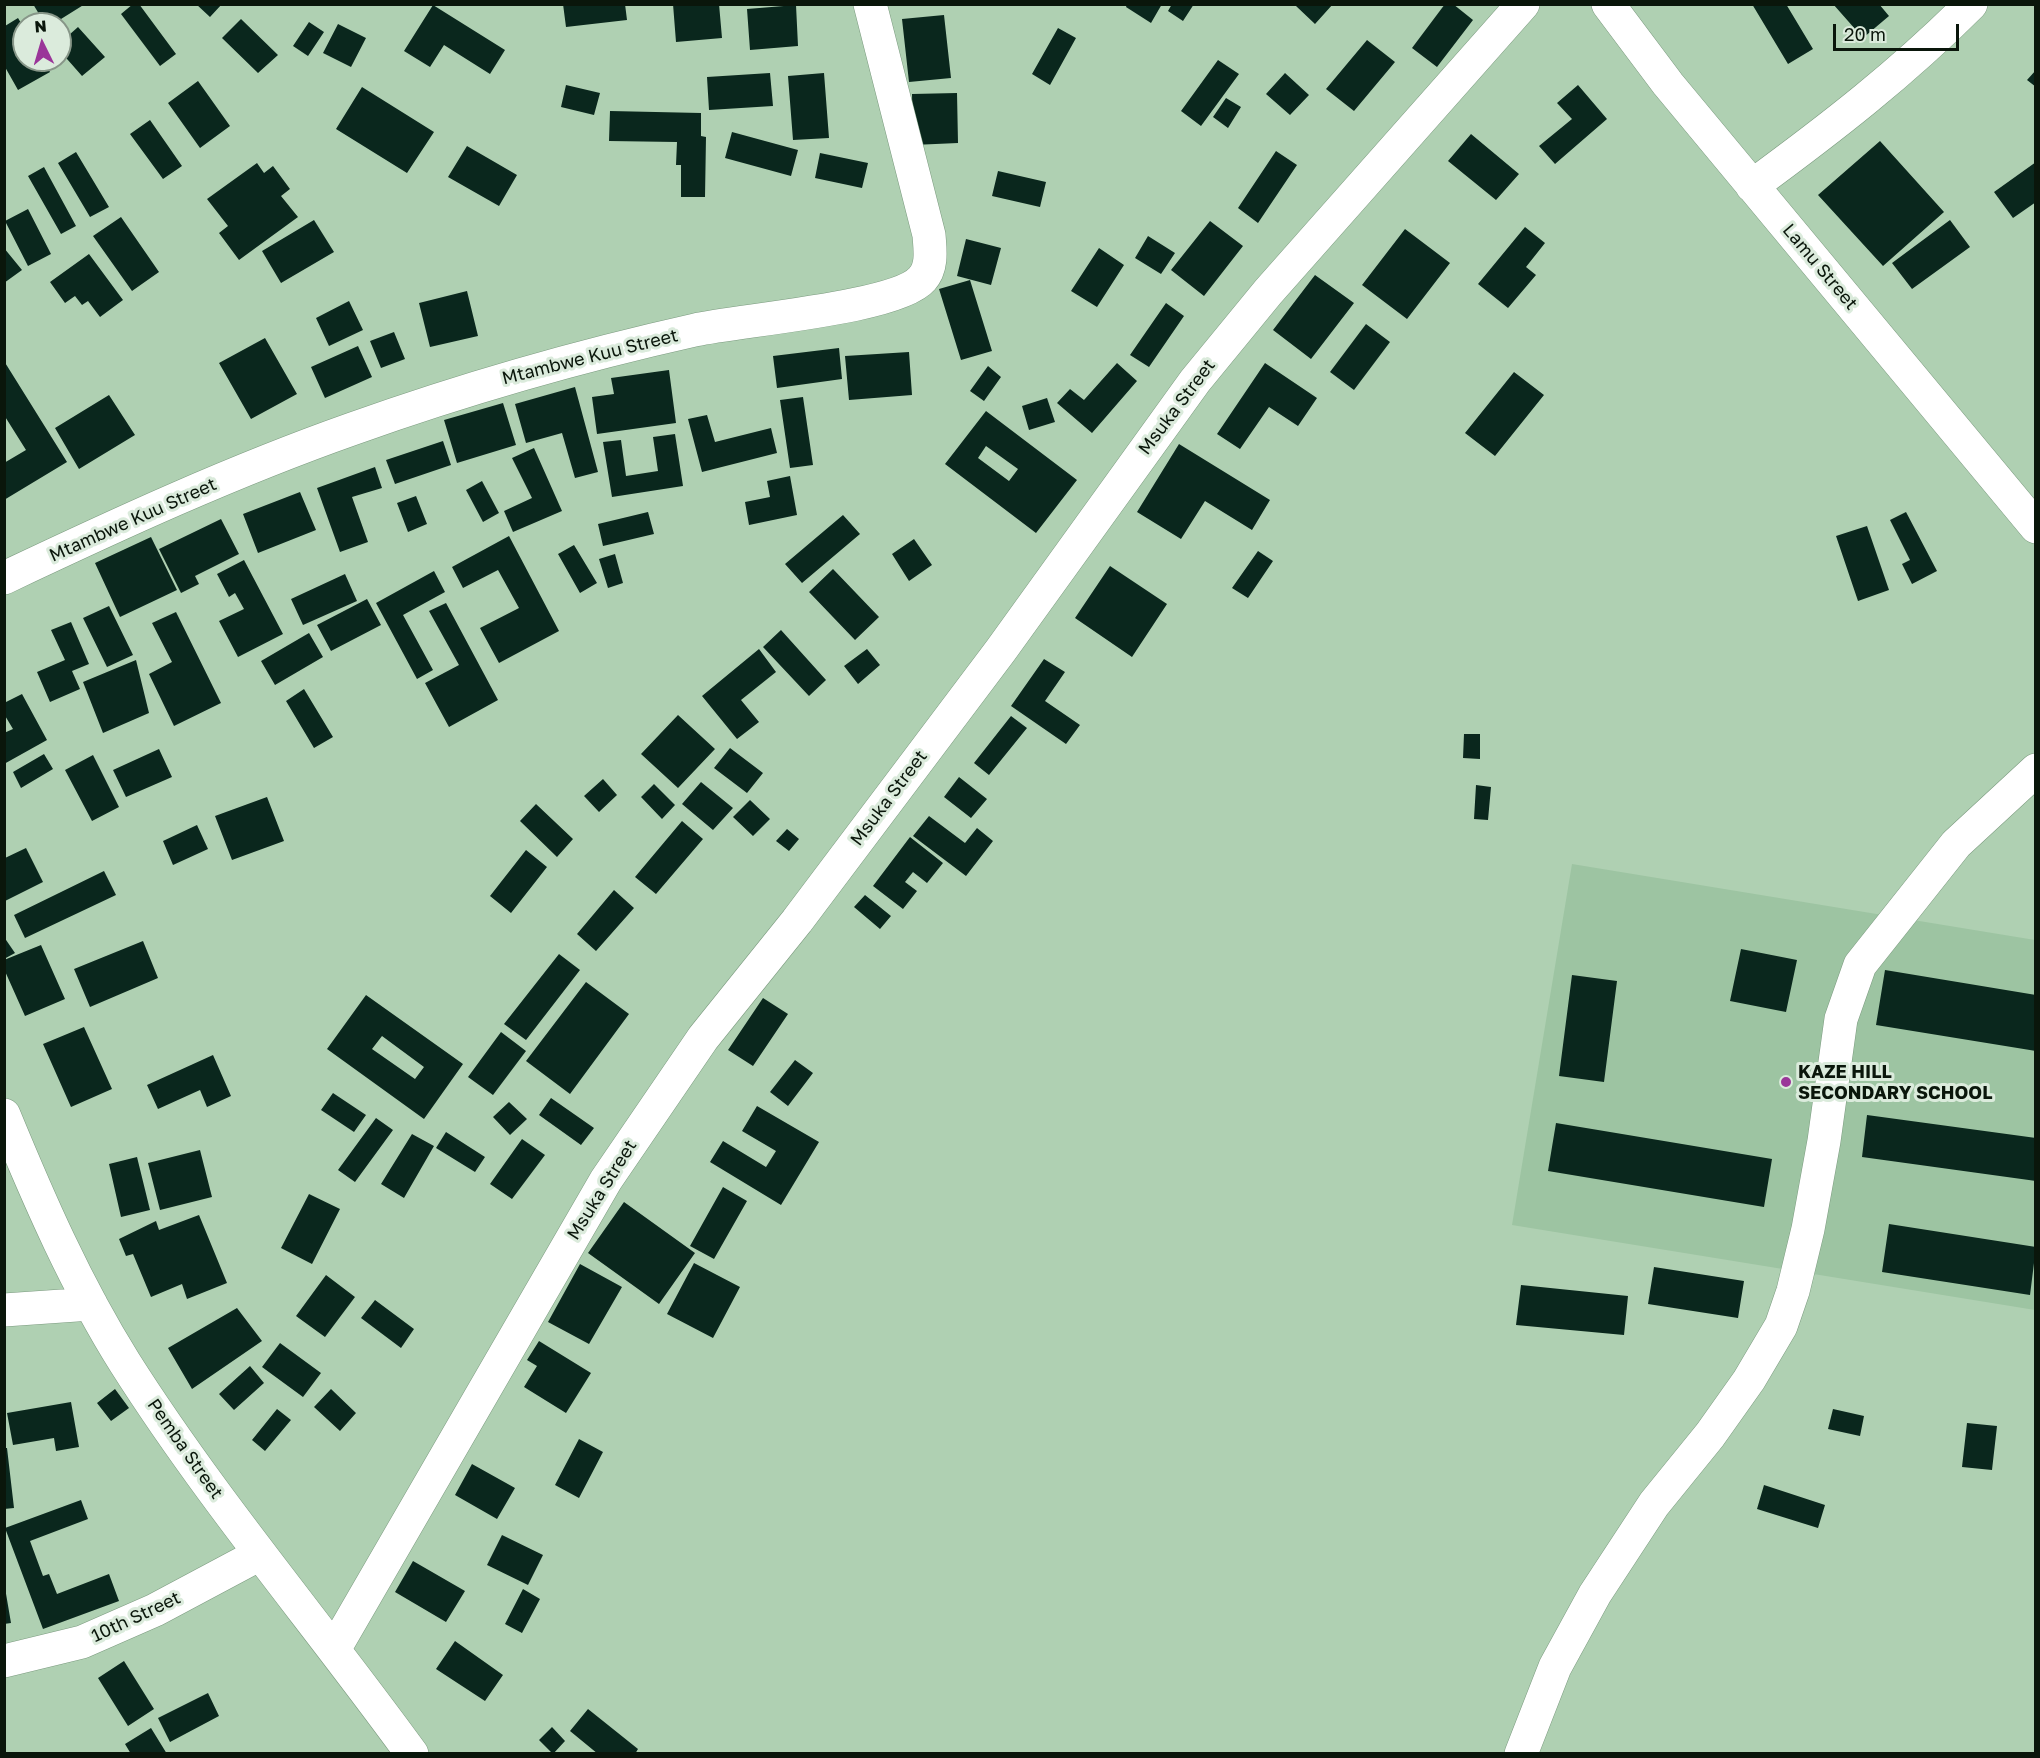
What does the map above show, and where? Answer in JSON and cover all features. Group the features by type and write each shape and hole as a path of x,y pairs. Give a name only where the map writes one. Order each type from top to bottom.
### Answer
{"street":[{"name":"Mtambwe Kuu Street","path":"4,578 162,504 350,429 497,381 709,327 862,304 906,289 922,279 930,262 929,235 870,4"},
{"name":"Msuka Street","path":"335,1648 606,1180 703,1038 797,921 994,659 1195,381 1268,292 1522,4"},
{"name":"Lamu Street","path":"1608,4 1668,84 2036,527"},
{"path":"1752,186 1856,109 1918,57 1971,4"},
{"path":"1521,1754 1556,1667 1595,1594 1654,1503 1710,1435 1749,1380 1781,1326 1793,1291 1808,1229 1824,1142 1841,1019 1860,965 1956,844 2036,770"},
{"name":"Pemba Street","path":"4,1115 54,1230 91,1304 144,1390 260,1554 335,1648 412,1754"},
{"path":"4,1310 91,1304"},
{"name":"10th Street","path":"4,1660 82,1642 155,1610 260,1554"}],"shaded area":[{"name":"KAZE HILL SECONDARY SCHOOL","path":"1572,864 2035,940 2035,1310 1512,1225"}],"building":[{"path":"33,4 85,4 72,12 38,12"},
{"path":"133,4 139,4 176,54 160,66 121,14"},
{"path":"196,4 222,4 210,17"},
{"path":"563,4 625,4 627,20 566,27"},
{"path":"673,4 719,4 722,38 676,42"},
{"path":"1127,4 1162,4 1151,23 1126,7"},
{"path":"1172,4 1194,4 1183,21 1168,11"},
{"path":"1298,4 1333,4 1315,24 1296,6"},
{"path":"1445,4 1453,4 1473,20 1437,67 1412,48"},
{"path":"1752,4 1786,4 1813,49 1788,64"},
{"path":"1833,4 1879,4 1889,16 1863,38"},
{"path":"433,5 505,50 490,74 444,45 430,67 404,51"},
{"path":"796,5 798,46 750,50 747,9"},
{"path":"944,15 951,78 909,82 902,19"},
{"path":"241,19 278,55 258,73 222,38"},
{"path":"12,22 12,72 50,72 18,90 5,67 5,26"},
{"path":"309,22 324,32 308,56 293,46"},
{"path":"338,24 366,38 351,67 323,53"},
{"path":"78,27 105,57 82,76 72,65 72,32"},
{"path":"1058,28 1076,38 1050,85 1032,74"},
{"path":"1367,40 1395,62 1354,111 1326,89"},
{"path":"1218,60 1239,74 1201,126 1181,111"},
{"path":"2036,70 2036,87 2027,80"},
{"path":"770,73 773,106 709,110 707,77"},
{"path":"824,73 829,138 793,140 788,76"},
{"path":"1285,73 1309,95 1290,115 1266,94"},
{"path":"198,81 230,126 200,148 168,103"},
{"path":"566,85 600,93 594,115 561,107"},
{"path":"1578,85 1607,119 1555,164 1539,146 1572,119 1557,103"},
{"path":"362,87 434,132 407,173 336,129"},
{"path":"957,93 958,143 913,145 912,94"},
{"path":"1226,98 1241,107 1228,128 1213,117"},
{"path":"610,111 701,113 701,136 706,137 705,197 681,197 681,165 676,165 677,142 609,141"},
{"path":"150,120 182,166 163,179 130,134"},
{"path":"732,132 798,150 791,176 725,158"},
{"path":"1471,134 1519,174 1496,200 1448,161"},
{"path":"1880,141 1944,212 1883,266 1818,195"},
{"path":"467,146 517,175 499,206 448,177"},
{"path":"1276,151 1297,165 1258,223 1238,208"},
{"path":"76,152 109,207 90,217 58,163"},
{"path":"820,153 868,163 862,188 815,178"},
{"path":"2036,162 2036,202 2013,218 1994,192"},
{"path":"257,163 264,173 273,166 290,189 281,196 298,217 239,260 219,233 228,226 207,199"},
{"path":"44,167 76,226 61,234 28,176"},
{"path":"998,171 1046,182 1040,207 992,196"},
{"path":"28,209 51,254 28,266 5,221"},
{"path":"121,217 159,272 132,291 93,236"},
{"path":"314,220 334,252 281,283 262,251"},
{"path":"1950,220 1970,247 1912,289 1892,263"},
{"path":"1210,221 1243,246 1204,296 1171,270"},
{"path":"1525,227 1545,243 1526,267 1536,275 1508,308 1478,284"},
{"path":"1405,229 1450,263 1407,319 1362,285"},
{"path":"1148,236 1175,253 1161,274 1135,258"},
{"path":"966,239 1001,248 991,285 957,276"},
{"path":"4,248 22,270 4,283"},
{"path":"1099,248 1124,265 1097,307 1071,291"},
{"path":"89,254 123,300 100,317 88,301 82,305 75,296 65,303 50,282"},
{"path":"1315,275 1354,303 1311,359 1273,330"},
{"path":"970,280 992,351 961,360 939,289"},
{"path":"467,291 478,336 430,347 419,303"},
{"path":"349,301 363,330 329,346 316,318"},
{"path":"1166,303 1184,316 1149,367 1130,355"},
{"path":"1366,324 1390,342 1354,390 1330,372"},
{"path":"394,332 405,359 381,368 370,341"},
{"path":"265,338 297,394 251,419 219,363"},
{"path":"358,346 372,377 325,398 311,367"},
{"path":"839,348 842,379 777,388 773,356"},
{"path":"909,352 912,395 849,400 845,356"},
{"path":"4,361 67,462 4,500 4,463 26,450 4,415"},
{"path":"1117,363 1137,381 1092,433 1057,403 1070,389 1084,400"},
{"path":"1265,363 1317,398 1298,426 1269,407 1240,449 1217,434"},
{"path":"988,366 1001,377 984,401 970,391"},
{"path":"669,370 676,423 597,434 592,397 614,394 611,378"},
{"path":"1514,372 1544,395 1495,456 1465,433"},
{"path":"575,387 598,472 575,478 562,433 526,443 515,404"},
{"path":"109,395 135,435 79,469 55,428"},
{"path":"803,397 813,465 790,468 780,400"},
{"path":"1047,398 1055,422 1029,430 1022,406"},
{"path":"503,403 516,445 457,463 444,420"},
{"path":"986,411 1077,480 1036,533 945,464","holes":["986,446 1018,469 1009,481 978,458"]},
{"path":"707,415 715,442 771,428 777,453 702,472 688,419"},
{"path":"675,434 683,486 612,497 603,442 621,440 626,476 658,471 653,437"},
{"path":"443,441 451,465 395,484 386,460"},
{"path":"1179,444 1270,500 1252,530 1205,501 1181,539 1137,512"},
{"path":"534,448 562,511 513,532 504,511 532,498 512,458"},
{"path":"375,467 382,488 352,497 368,542 340,552 317,488"},
{"path":"790,476 797,515 749,525 745,502 770,497 767,481"},
{"path":"482,481 499,513 483,522 466,490"},
{"path":"300,492 316,530 258,553 243,514"},
{"path":"416,496 427,524 408,532 397,503"},
{"path":"648,512 654,534 603,546 598,524"},
{"path":"1906,512 1937,571 1912,584 1902,564 1910,560 1890,520"},
{"path":"843,515 860,534 802,583 785,564"},
{"path":"221,519 239,554 195,576 199,584 181,593 159,549"},
{"path":"1867,526 1889,590 1858,601 1836,536"},
{"path":"509,536 559,631 499,663 480,628 519,608 498,570 463,588 452,567"},
{"path":"151,537 177,590 120,617 95,563"},
{"path":"914,539 932,565 909,581 892,554"},
{"path":"574,545 597,583 580,593 558,554"},
{"path":"1258,551 1273,561 1248,598 1232,588"},
{"path":"615,554 623,583 608,588 599,559"},
{"path":"244,560 283,634 238,657 219,621 244,609 235,593 229,597 217,574"},
{"path":"1110,566 1167,604 1132,657 1075,618"},
{"path":"833,569 879,617 855,640 809,592"},
{"path":"434,571 445,592 403,615 433,670 417,679 376,603"},
{"path":"345,574 357,601 303,625 291,599"},
{"path":"367,599 381,625 331,651 317,625"},
{"path":"446,603 498,700 449,727 425,683 459,665 429,611"},
{"path":"109,606 133,655 107,667 83,618"},
{"path":"176,612 221,703 174,726 149,674 172,662 152,623"},
{"path":"71,622 89,664 72,671 80,689 50,702 37,672 65,660 51,630"},
{"path":"781,630 826,680 809,696 763,647"},
{"path":"309,633 323,657 275,685 261,661"},
{"path":"759,649 776,672 741,700 759,722 737,739 702,696"},
{"path":"867,649 880,665 858,684 844,666"},
{"path":"1044,659 1065,672 1045,701 1080,725 1066,744 1011,706"},
{"path":"136,660 149,713 103,733 83,682"},
{"path":"304,689 333,737 314,748 286,701"},
{"path":"22,694 47,740 4,764 4,733 13,729 4,714 4,703"},
{"path":"678,715 715,749 678,788 641,754"},
{"path":"1011,716 1027,728 989,775 974,763"},
{"path":"1464,734 1480,734 1480,759 1463,758"},
{"path":"730,748 763,773 747,793 714,768"},
{"path":"159,749 172,777 126,797 113,770"},
{"path":"44,754 53,769 21,788 13,772"},
{"path":"93,755 119,807 92,821 65,770"},
{"path":"959,777 987,799 971,818 944,797"},
{"path":"603,779 617,795 599,812 584,796"},
{"path":"701,782 733,808 713,830 682,804"},
{"path":"654,784 675,805 662,819 641,797"},
{"path":"1476,785 1491,787 1488,820 1474,819"},
{"path":"267,797 284,841 232,860 215,816"},
{"path":"750,800 770,819 753,836 733,817"},
{"path":"536,804 573,839 557,857 520,821"},
{"path":"929,816 965,843 977,828 993,841 966,876 913,836"},
{"path":"682,821 703,839 656,894 635,877"},
{"path":"197,825 208,849 173,865 163,841"},
{"path":"787,829 799,839 789,851 776,841"},
{"path":"910,837 943,863 927,883 913,872 905,882 917,891 903,909 873,886"},
{"path":"26,848 43,882 5,901 5,858"},
{"path":"526,850 547,867 511,913 490,896"},
{"path":"104,871 116,895 25,938 14,915"},
{"path":"614,890 634,908 596,951 577,934"},
{"path":"865,895 891,916 880,929 854,907"},
{"path":"4,937 15,953 4,959"},
{"path":"143,941 158,978 90,1007 74,969"},
{"path":"41,945 65,999 25,1016 4,969 4,960"},
{"path":"1741,949 1797,960 1786,1012 1730,1001"},
{"path":"559,954 580,970 526,1040 504,1024"},
{"path":"1885,970 2036,995 2036,1051 1876,1025"},
{"path":"1572,975 1617,981 1604,1082 1559,1076"},
{"path":"586,982 629,1014 570,1094 526,1061"},
{"path":"366,995 463,1064 424,1119 327,1049","holes":["382,1036 424,1067 415,1079 372,1049"]},
{"path":"763,998 788,1014 753,1066 728,1050"},
{"path":"84,1027 112,1089 71,1107 43,1044"},
{"path":"501,1032 526,1051 493,1095 468,1077"},
{"path":"213,1055 231,1096 207,1107 200,1090 158,1109 147,1085"},
{"path":"795,1060 813,1073 788,1106 770,1092"},
{"path":"333,1093 366,1115 354,1132 321,1110"},
{"path":"551,1098 594,1128 581,1145 539,1115"},
{"path":"509,1102 527,1119 510,1135 493,1117"},
{"path":"757,1106 819,1142 781,1205 710,1162 723,1141 766,1167 776,1151 742,1131"},
{"path":"1867,1115 2036,1138 2036,1181 1862,1157"},
{"path":"376,1118 393,1130 355,1182 338,1170"},
{"path":"1556,1123 1772,1159 1764,1207 1548,1171"},
{"path":"446,1132 485,1157 475,1172 436,1148"},
{"path":"412,1134 434,1146 404,1198 381,1184"},
{"path":"522,1139 545,1155 512,1199 490,1184"},
{"path":"200,1150 212,1197 160,1210 148,1163"},
{"path":"137,1157 150,1210 121,1217 109,1164"},
{"path":"723,1187 747,1201 714,1259 690,1246"},
{"path":"309,1194 340,1209 312,1264 281,1248"},
{"path":"624,1202 695,1253 659,1304 588,1253"},
{"path":"199,1215 227,1283 187,1299 182,1284 151,1297 133,1254 126,1256 119,1239 156,1221 159,1230"},
{"path":"1889,1224 2036,1247 2030,1295 1882,1272"},
{"path":"694,1263 740,1287 713,1338 667,1314"},
{"path":"580,1264 622,1287 589,1344 548,1322"},
{"path":"1654,1267 1744,1281 1738,1318 1648,1304"},
{"path":"326,1275 355,1297 325,1337 296,1316"},
{"path":"1521,1285 1628,1296 1624,1335 1516,1325"},
{"path":"375,1300 414,1329 401,1348 361,1318"},
{"path":"237,1308 262,1341 192,1389 168,1348"},
{"path":"539,1341 591,1373 566,1413 524,1387 537,1366 527,1360"},
{"path":"280,1343 321,1373 303,1397 262,1367"},
{"path":"250,1366 264,1383 234,1410 219,1394"},
{"path":"115,1389 129,1408 111,1421 97,1403"},
{"path":"331,1389 356,1413 340,1431 314,1407"},
{"path":"71,1402 79,1447 56,1451 54,1438 13,1445 7,1413"},
{"path":"277,1409 291,1420 265,1451 252,1440"},
{"path":"1833,1409 1864,1416 1860,1436 1828,1429"},
{"path":"1967,1423 1997,1426 1992,1470 1962,1467"},
{"path":"579,1439 603,1452 579,1498 555,1485"},
{"path":"4,1448 7,1448 14,1508 4,1509"},
{"path":"472,1464 515,1488 497,1519 455,1495"},
{"path":"1764,1485 1825,1505 1818,1528 1757,1509"},
{"path":"81,1500 88,1519 30,1541 43,1576 49,1574 57,1594 109,1574 119,1601 43,1629 5,1528"},
{"path":"502,1535 543,1555 528,1585 487,1565"},
{"path":"413,1561 465,1591 446,1622 395,1592"},
{"path":"4,1582 11,1623 4,1624"},
{"path":"523,1589 540,1599 522,1633 505,1624"},
{"path":"455,1641 503,1675 485,1701 436,1669"},
{"path":"124,1661 154,1709 128,1726 98,1678"},
{"path":"208,1693 219,1716 170,1742 158,1718"},
{"path":"588,1709 638,1749 635,1754 598,1754 570,1731"},
{"path":"552,1727 565,1741 553,1754 539,1740"},
{"path":"151,1728 167,1754 131,1754 125,1744"}],"place":[{"name":"KAZE HILL SECONDARY SCHOOL","path":"1786,1082"}]}
